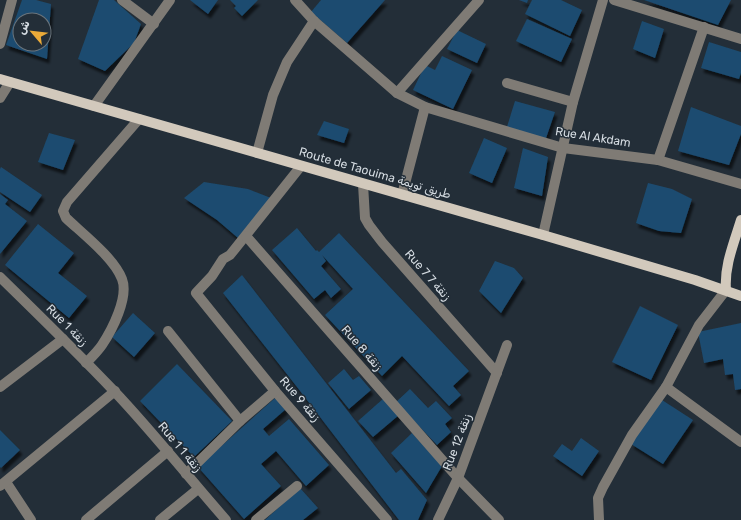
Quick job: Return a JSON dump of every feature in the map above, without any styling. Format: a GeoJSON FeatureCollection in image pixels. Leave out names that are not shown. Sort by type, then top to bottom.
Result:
{"type":"FeatureCollection","features":[{"type":"Feature","properties":{"kind":"main road","name":"Route de Taouima طريق تويمة"},"geometry":{"type":"LineString","coordinates":[[0,79],[543,235],[726,290],[741,296]]}},
{"type":"Feature","properties":{"kind":"main road"},"geometry":{"type":"LineString","coordinates":[[726,290],[725,278],[727,265],[741,220]]}},
{"type":"Feature","properties":{"kind":"street"},"geometry":{"type":"LineString","coordinates":[[0,44],[12,0]]}},
{"type":"Feature","properties":{"kind":"street"},"geometry":{"type":"LineString","coordinates":[[122,0],[154,24]]}},
{"type":"Feature","properties":{"kind":"street"},"geometry":{"type":"LineString","coordinates":[[94,106],[170,0]]}},
{"type":"Feature","properties":{"kind":"street"},"geometry":{"type":"LineString","coordinates":[[397,93],[479,0]]}},
{"type":"Feature","properties":{"kind":"street"},"geometry":{"type":"LineString","coordinates":[[543,235],[573,102],[604,0]]}},
{"type":"Feature","properties":{"kind":"street"},"geometry":{"type":"LineString","coordinates":[[614,0],[741,39]]}},
{"type":"Feature","properties":{"kind":"street","name":"Rue Al Akdam"},"geometry":{"type":"LineString","coordinates":[[302,2],[314,21],[397,93],[425,107],[563,148],[658,160],[741,184]]}},
{"type":"Feature","properties":{"kind":"street"},"geometry":{"type":"LineString","coordinates":[[256,153],[274,95],[287,62],[314,21]]}},
{"type":"Feature","properties":{"kind":"street"},"geometry":{"type":"LineString","coordinates":[[658,160],[704,27]]}},
{"type":"Feature","properties":{"kind":"street"},"geometry":{"type":"LineString","coordinates":[[0,98],[10,82]]}},
{"type":"Feature","properties":{"kind":"street"},"geometry":{"type":"LineString","coordinates":[[507,84],[573,102]]}},
{"type":"Feature","properties":{"kind":"street"},"geometry":{"type":"LineString","coordinates":[[402,195],[425,107]]}},
{"type":"Feature","properties":{"kind":"street"},"geometry":{"type":"LineString","coordinates":[[86,363],[102,346],[110,332],[122,302],[124,288],[122,279],[111,261],[66,218],[63,211],[67,202],[139,119]]}},
{"type":"Feature","properties":{"kind":"street"},"geometry":{"type":"LineString","coordinates":[[246,236],[302,166]]}},
{"type":"Feature","properties":{"kind":"street","name":"Rue 7 زنقة 7"},"geometry":{"type":"LineString","coordinates":[[364,184],[365,218],[369,225],[382,242],[497,373]]}},
{"type":"Feature","properties":{"kind":"street","name":"Rue 9 زنقة"},"geometry":{"type":"LineString","coordinates":[[246,236],[230,255],[223,259],[212,276],[196,293],[275,391],[381,518]]}},
{"type":"Feature","properties":{"kind":"street","name":"Rue 8 زنقة"},"geometry":{"type":"LineString","coordinates":[[246,236],[458,478],[499,520]]}},
{"type":"Feature","properties":{"kind":"street","name":"Rue 1 زنقة"},"geometry":{"type":"LineString","coordinates":[[0,277],[115,391]]}},
{"type":"Feature","properties":{"kind":"street"},"geometry":{"type":"LineString","coordinates":[[599,520],[598,498],[603,487],[632,435],[666,387],[699,325],[726,290]]}},
{"type":"Feature","properties":{"kind":"street"},"geometry":{"type":"LineString","coordinates":[[168,331],[240,420]]}},
{"type":"Feature","properties":{"kind":"street"},"geometry":{"type":"LineString","coordinates":[[0,387],[63,339]]}},
{"type":"Feature","properties":{"kind":"street","name":"Rue 12 زنقة"},"geometry":{"type":"LineString","coordinates":[[438,520],[458,478],[507,345]]}},
{"type":"Feature","properties":{"kind":"street"},"geometry":{"type":"LineString","coordinates":[[666,387],[741,442]]}},
{"type":"Feature","properties":{"kind":"street"},"geometry":{"type":"LineString","coordinates":[[31,520],[3,484],[115,391]]}},
{"type":"Feature","properties":{"kind":"street","name":"Rue 1 زنقة 1"},"geometry":{"type":"LineString","coordinates":[[115,391],[226,520]]}},
{"type":"Feature","properties":{"kind":"street"},"geometry":{"type":"LineString","coordinates":[[186,474],[240,420],[275,391]]}},
{"type":"Feature","properties":{"kind":"street"},"geometry":{"type":"LineString","coordinates":[[88,519],[168,451]]}},
{"type":"Feature","properties":{"kind":"street"},"geometry":{"type":"LineString","coordinates":[[256,520],[297,486]]}},
{"type":"Feature","properties":{"kind":"street"},"geometry":{"type":"LineString","coordinates":[[160,520],[198,489]]}},
{"type":"Feature","properties":{"kind":"building"},"geometry":{"type":"Polygon","coordinates":[[[22,0],[36,0],[51,4],[50,12],[18,12],[22,0]]]}},
{"type":"Feature","properties":{"kind":"building"},"geometry":{"type":"Polygon","coordinates":[[[99,0],[114,0],[141,24],[134,43],[105,71],[78,59],[99,0]]]}},
{"type":"Feature","properties":{"kind":"building"},"geometry":{"type":"Polygon","coordinates":[[[190,0],[218,0],[208,14],[190,0]]]}},
{"type":"Feature","properties":{"kind":"building"},"geometry":{"type":"Polygon","coordinates":[[[230,0],[258,0],[242,16],[234,8],[236,6],[230,0]]]}},
{"type":"Feature","properties":{"kind":"building"},"geometry":{"type":"Polygon","coordinates":[[[321,0],[385,0],[347,43],[311,12],[321,0]]]}},
{"type":"Feature","properties":{"kind":"building"},"geometry":{"type":"Polygon","coordinates":[[[519,0],[528,0],[527,3],[519,0]]]}},
{"type":"Feature","properties":{"kind":"building"},"geometry":{"type":"Polygon","coordinates":[[[532,0],[561,0],[582,10],[570,36],[525,14],[532,0]]]}},
{"type":"Feature","properties":{"kind":"building"},"geometry":{"type":"Polygon","coordinates":[[[644,0],[731,0],[718,25],[644,0]]]}},
{"type":"Feature","properties":{"kind":"building"},"geometry":{"type":"Polygon","coordinates":[[[527,19],[572,39],[561,62],[516,41],[527,19]]]}},
{"type":"Feature","properties":{"kind":"building"},"geometry":{"type":"Polygon","coordinates":[[[642,21],[664,29],[655,58],[633,49],[642,21]]]}},
{"type":"Feature","properties":{"kind":"building"},"geometry":{"type":"Polygon","coordinates":[[[12,28],[12,47],[6,45],[12,28]]]}},
{"type":"Feature","properties":{"kind":"building"},"geometry":{"type":"Polygon","coordinates":[[[457,30],[486,44],[477,63],[447,49],[457,30]]]}},
{"type":"Feature","properties":{"kind":"building"},"geometry":{"type":"Polygon","coordinates":[[[709,42],[741,52],[741,73],[739,79],[701,68],[709,42]]]}},
{"type":"Feature","properties":{"kind":"building"},"geometry":{"type":"Polygon","coordinates":[[[26,52],[48,52],[47,59],[26,52]]]}},
{"type":"Feature","properties":{"kind":"building"},"geometry":{"type":"Polygon","coordinates":[[[442,56],[472,70],[453,109],[413,90],[425,65],[435,70],[442,56]]]}},
{"type":"Feature","properties":{"kind":"building"},"geometry":{"type":"Polygon","coordinates":[[[515,101],[555,112],[545,141],[506,130],[515,101]]]}},
{"type":"Feature","properties":{"kind":"building"},"geometry":{"type":"Polygon","coordinates":[[[691,107],[741,126],[741,134],[729,165],[678,151],[691,107]]]}},
{"type":"Feature","properties":{"kind":"building"},"geometry":{"type":"Polygon","coordinates":[[[324,121],[349,129],[344,143],[317,135],[324,121]]]}},
{"type":"Feature","properties":{"kind":"building"},"geometry":{"type":"Polygon","coordinates":[[[49,133],[75,140],[63,170],[38,162],[49,133]]]}},
{"type":"Feature","properties":{"kind":"building"},"geometry":{"type":"Polygon","coordinates":[[[484,138],[507,148],[492,183],[469,173],[484,138]]]}},
{"type":"Feature","properties":{"kind":"building"},"geometry":{"type":"Polygon","coordinates":[[[523,148],[548,157],[542,196],[514,188],[523,148]]]}},
{"type":"Feature","properties":{"kind":"building"},"geometry":{"type":"Polygon","coordinates":[[[1,167],[42,195],[30,212],[0,192],[1,167]]]}},
{"type":"Feature","properties":{"kind":"building"},"geometry":{"type":"Polygon","coordinates":[[[204,182],[248,189],[271,198],[238,238],[217,220],[184,198],[204,182]]]}},
{"type":"Feature","properties":{"kind":"building"},"geometry":{"type":"Polygon","coordinates":[[[648,183],[672,189],[692,199],[681,233],[659,231],[636,223],[648,183]]]}},
{"type":"Feature","properties":{"kind":"building"},"geometry":{"type":"Polygon","coordinates":[[[0,194],[8,200],[5,204],[27,221],[0,254],[0,194]]]}},
{"type":"Feature","properties":{"kind":"building"},"geometry":{"type":"Polygon","coordinates":[[[38,224],[74,253],[58,273],[87,296],[69,318],[5,265],[38,224]]]}},
{"type":"Feature","properties":{"kind":"building"},"geometry":{"type":"Polygon","coordinates":[[[297,228],[316,251],[317,250],[319,252],[339,233],[469,371],[453,386],[461,395],[449,406],[402,356],[382,376],[325,315],[353,289],[322,255],[326,261],[321,266],[341,289],[331,298],[325,290],[314,299],[272,250],[297,228]]]}},
{"type":"Feature","properties":{"kind":"building"},"geometry":{"type":"Polygon","coordinates":[[[495,261],[514,268],[523,278],[501,313],[479,291],[495,261]]]}},
{"type":"Feature","properties":{"kind":"building"},"geometry":{"type":"Polygon","coordinates":[[[242,275],[396,473],[401,469],[427,500],[418,520],[399,520],[223,293],[242,275]]]}},
{"type":"Feature","properties":{"kind":"building"},"geometry":{"type":"Polygon","coordinates":[[[640,306],[678,325],[651,380],[612,362],[640,306]]]}},
{"type":"Feature","properties":{"kind":"building"},"geometry":{"type":"Polygon","coordinates":[[[133,313],[155,333],[134,357],[112,337],[133,313]]]}},
{"type":"Feature","properties":{"kind":"building"},"geometry":{"type":"Polygon","coordinates":[[[741,323],[741,389],[735,390],[733,374],[725,375],[723,359],[704,363],[698,332],[741,323]]]}},
{"type":"Feature","properties":{"kind":"building"},"geometry":{"type":"Polygon","coordinates":[[[177,364],[232,421],[194,457],[140,401],[177,364]]]}},
{"type":"Feature","properties":{"kind":"building"},"geometry":{"type":"Polygon","coordinates":[[[344,369],[353,380],[359,376],[371,390],[349,409],[328,383],[344,369]]]}},
{"type":"Feature","properties":{"kind":"building"},"geometry":{"type":"Polygon","coordinates":[[[410,389],[428,408],[436,401],[452,418],[445,424],[451,432],[437,445],[396,402],[410,389]]]}},
{"type":"Feature","properties":{"kind":"building"},"geometry":{"type":"Polygon","coordinates":[[[275,398],[286,409],[263,429],[269,436],[289,419],[329,465],[306,486],[276,451],[261,464],[281,486],[244,519],[198,467],[275,398]]]}},
{"type":"Feature","properties":{"kind":"building"},"geometry":{"type":"Polygon","coordinates":[[[384,398],[399,415],[373,437],[358,421],[384,398]]]}},
{"type":"Feature","properties":{"kind":"building"},"geometry":{"type":"Polygon","coordinates":[[[662,400],[693,420],[663,464],[631,444],[662,400]]]}},
{"type":"Feature","properties":{"kind":"building"},"geometry":{"type":"Polygon","coordinates":[[[0,430],[20,450],[1,468],[0,467],[0,430]]]}},
{"type":"Feature","properties":{"kind":"building"},"geometry":{"type":"Polygon","coordinates":[[[412,433],[442,466],[426,493],[391,453],[412,433]]]}},
{"type":"Feature","properties":{"kind":"building"},"geometry":{"type":"Polygon","coordinates":[[[581,438],[599,451],[582,476],[553,456],[562,444],[572,451],[581,438]]]}},
{"type":"Feature","properties":{"kind":"building"},"geometry":{"type":"Polygon","coordinates":[[[300,488],[318,508],[303,520],[265,520],[300,488]]]}}]}
